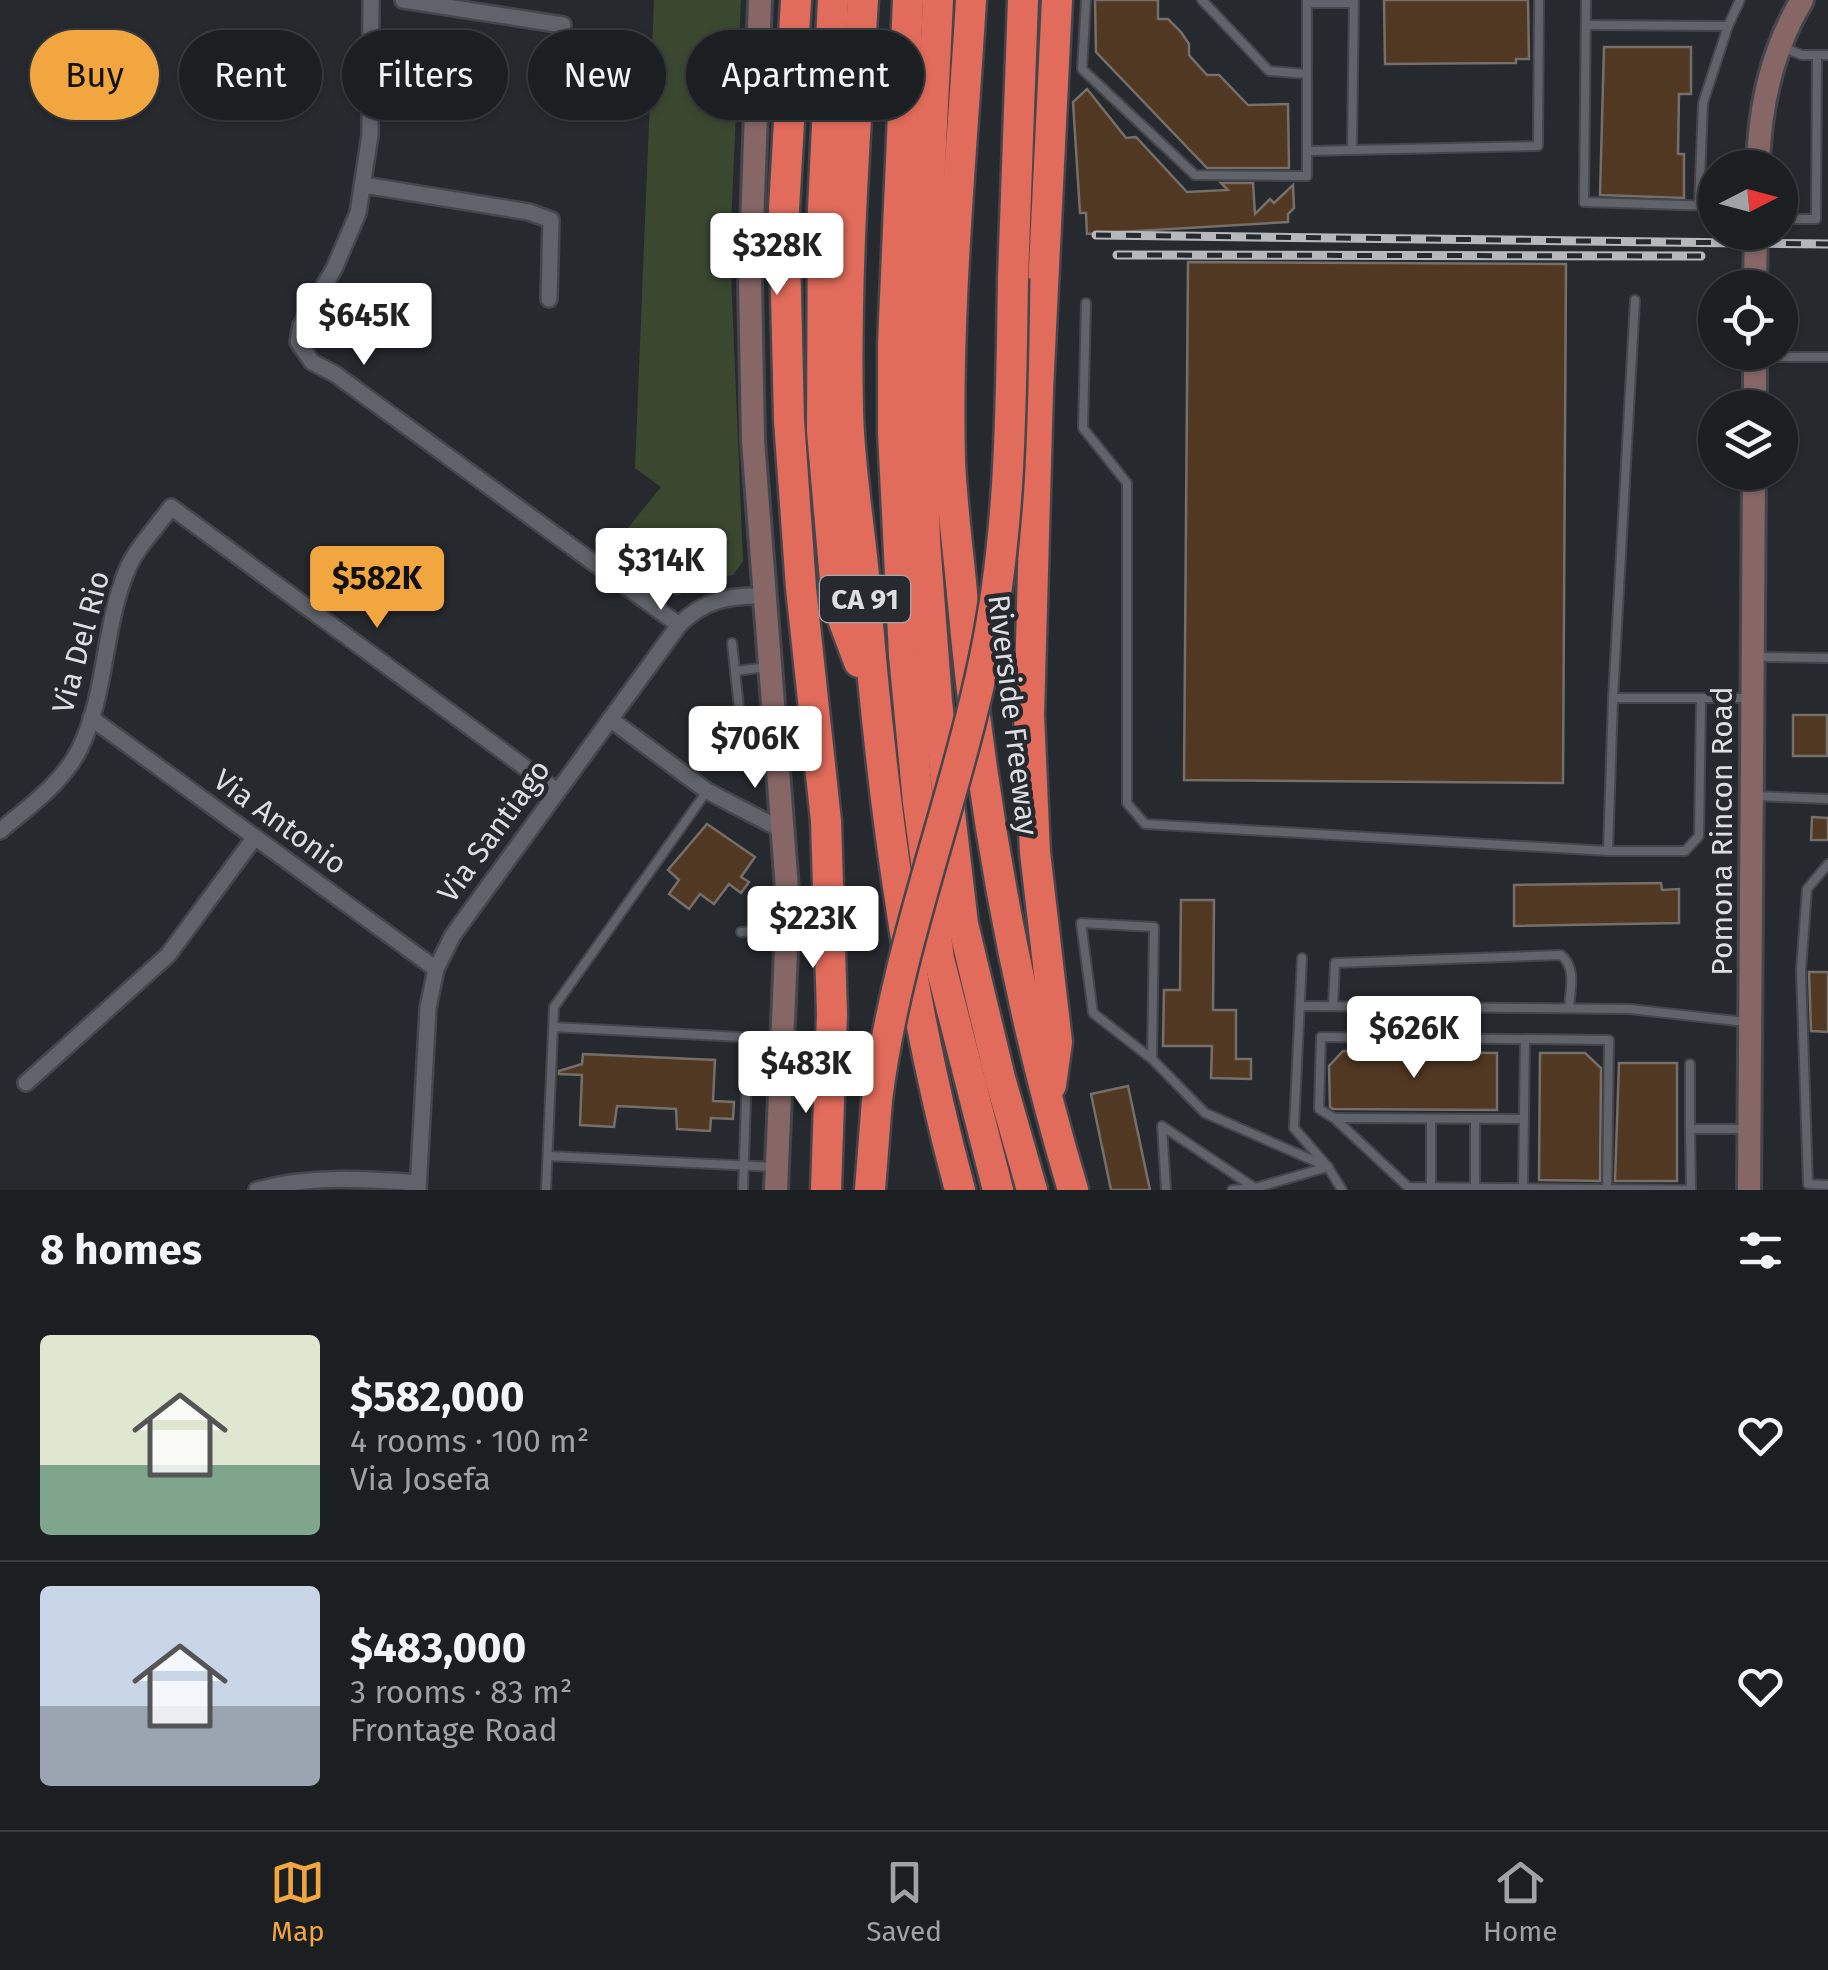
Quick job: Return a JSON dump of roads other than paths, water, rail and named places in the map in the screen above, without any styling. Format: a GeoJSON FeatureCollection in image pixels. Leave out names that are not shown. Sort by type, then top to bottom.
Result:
{"type":"FeatureCollection","features":[{"type":"Feature","properties":{"kind":"highway"},"geometry":{"type":"LineString","coordinates":[[796,0],[784,209],[787,343],[801,588],[826,822],[832,1014],[826,1190]]}},
{"type":"Feature","properties":{"kind":"highway"},"geometry":{"type":"LineString","coordinates":[[833,0],[822,228],[822,431],[837,602],[872,696]]}},
{"type":"Feature","properties":{"kind":"highway","name":"CA 91"},"geometry":{"type":"LineString","coordinates":[[863,0],[848,260],[848,414],[872,696],[933,1092],[960,1190]]}},
{"type":"Feature","properties":{"kind":"highway"},"geometry":{"type":"LineString","coordinates":[[908,0],[893,344],[894,468],[904,655],[939,959],[998,1190]]}},
{"type":"Feature","properties":{"kind":"highway"},"geometry":{"type":"LineString","coordinates":[[938,0],[920,375],[937,702],[963,924],[1032,1190]]}},
{"type":"Feature","properties":{"kind":"highway","name":"Riverside Freeway"},"geometry":{"type":"LineString","coordinates":[[971,0],[952,319],[950,463],[972,704],[1001,892],[1048,1106],[1073,1190]]}},
{"type":"Feature","properties":{"kind":"highway"},"geometry":{"type":"LineString","coordinates":[[870,1190],[877,1100],[896,989],[969,728],[991,623],[1007,494],[1023,0]]}},
{"type":"Feature","properties":{"kind":"highway"},"geometry":{"type":"LineString","coordinates":[[1048,1106],[1057,1042],[1035,852],[1030,715],[1038,390],[1057,0]]}},
{"type":"Feature","properties":{"kind":"main road"},"geometry":{"type":"LineString","coordinates":[[760,0],[750,281],[753,440],[788,929],[777,1179]]}},
{"type":"Feature","properties":{"kind":"main road"},"geometry":{"type":"LineString","coordinates":[[1758,150],[1768,83],[1802,0]]}},
{"type":"Feature","properties":{"kind":"main road","name":"Pomona Rincon Road"},"geometry":{"type":"LineString","coordinates":[[1749,1190],[1754,490]]}},
{"type":"Feature","properties":{"kind":"street"},"geometry":{"type":"LineString","coordinates":[[371,0],[370,134],[358,214],[334,269],[301,325],[298,342],[312,362],[335,374],[680,625]]}},
{"type":"Feature","properties":{"kind":"street"},"geometry":{"type":"LineString","coordinates":[[403,0],[563,25]]}},
{"type":"Feature","properties":{"kind":"street"},"geometry":{"type":"LineString","coordinates":[[364,185],[529,212],[551,220],[549,299]]}},
{"type":"Feature","properties":{"kind":"street","name":"Via Del Rio"},"geometry":{"type":"LineString","coordinates":[[0,831],[63,773],[78,751],[92,718],[116,602],[128,566],[171,507],[557,790]]}},
{"type":"Feature","properties":{"kind":"street","name":"Via Santiago"},"geometry":{"type":"LineString","coordinates":[[418,1186],[428,1008],[436,969],[453,935],[680,625],[692,612],[719,599],[763,596]]}},
{"type":"Feature","properties":{"kind":"street","name":"Via Antonio"},"geometry":{"type":"LineString","coordinates":[[92,718],[436,969]]}},
{"type":"Feature","properties":{"kind":"street"},"geometry":{"type":"LineString","coordinates":[[610,719],[707,791],[782,830]]}},
{"type":"Feature","properties":{"kind":"street"},"geometry":{"type":"LineString","coordinates":[[26,1083],[168,955],[255,838]]}},
{"type":"Feature","properties":{"kind":"street"},"geometry":{"type":"LineString","coordinates":[[257,1190],[301,1180],[342,1178],[418,1186]]}},
{"type":"Feature","properties":{"kind":"lane"},"geometry":{"type":"LineString","coordinates":[[1086,0],[1082,69],[1195,175],[1308,176],[1307,2],[1354,2],[1352,150]]}},
{"type":"Feature","properties":{"kind":"lane"},"geometry":{"type":"LineString","coordinates":[[1202,0],[1269,71],[1307,74]]}},
{"type":"Feature","properties":{"kind":"lane"},"geometry":{"type":"LineString","coordinates":[[1308,151],[1538,146],[1539,0]]}},
{"type":"Feature","properties":{"kind":"lane"},"geometry":{"type":"LineString","coordinates":[[1586,0],[1584,202],[1698,205]]}},
{"type":"Feature","properties":{"kind":"lane"},"geometry":{"type":"LineString","coordinates":[[1701,150],[1703,104],[1740,0]]}},
{"type":"Feature","properties":{"kind":"lane"},"geometry":{"type":"LineString","coordinates":[[1586,26],[1728,26]]}},
{"type":"Feature","properties":{"kind":"lane"},"geometry":{"type":"LineString","coordinates":[[1781,46],[1802,55],[1828,55]]}},
{"type":"Feature","properties":{"kind":"lane"},"geometry":{"type":"LineString","coordinates":[[1816,219],[1817,55]]}},
{"type":"Feature","properties":{"kind":"lane"},"geometry":{"type":"LineString","coordinates":[[1798,219],[1828,219]]}},
{"type":"Feature","properties":{"kind":"lane"},"geometry":{"type":"LineString","coordinates":[[1608,851],[1612,698],[1635,300]]}},
{"type":"Feature","properties":{"kind":"lane"},"geometry":{"type":"LineString","coordinates":[[1086,303],[1083,428],[1126,483],[1128,803],[1145,824],[1685,852],[1698,836],[1701,699]]}},
{"type":"Feature","properties":{"kind":"lane"},"geometry":{"type":"LineString","coordinates":[[1798,356],[1828,357]]}},
{"type":"Feature","properties":{"kind":"lane"},"geometry":{"type":"LineString","coordinates":[[732,642],[742,744]]}},
{"type":"Feature","properties":{"kind":"lane"},"geometry":{"type":"LineString","coordinates":[[1753,657],[1828,658]]}},
{"type":"Feature","properties":{"kind":"lane"},"geometry":{"type":"LineString","coordinates":[[735,671],[768,668]]}},
{"type":"Feature","properties":{"kind":"lane"},"geometry":{"type":"LineString","coordinates":[[1612,698],[1752,698]]}},
{"type":"Feature","properties":{"kind":"lane"},"geometry":{"type":"LineString","coordinates":[[546,1190],[554,1008],[707,791]]}},
{"type":"Feature","properties":{"kind":"lane"},"geometry":{"type":"LineString","coordinates":[[1752,796],[1828,798]]}},
{"type":"Feature","properties":{"kind":"lane"},"geometry":{"type":"LineString","coordinates":[[1828,864],[1807,889],[1801,970],[1808,1184],[1828,1184]]}},
{"type":"Feature","properties":{"kind":"lane"},"geometry":{"type":"LineString","coordinates":[[1152,1059],[1154,927],[1081,923],[1094,1013],[1152,1059],[1205,1113],[1328,1167]]}},
{"type":"Feature","properties":{"kind":"lane"},"geometry":{"type":"LineString","coordinates":[[741,932],[788,929]]}},
{"type":"Feature","properties":{"kind":"lane"},"geometry":{"type":"LineString","coordinates":[[1333,1006],[1335,963],[1562,954],[1572,971],[1569,1008]]}},
{"type":"Feature","properties":{"kind":"lane"},"geometry":{"type":"LineString","coordinates":[[1302,958],[1294,1128],[1328,1167],[1342,1190]]}},
{"type":"Feature","properties":{"kind":"lane"},"geometry":{"type":"LineString","coordinates":[[1300,1006],[1630,1008],[1750,1022]]}},
{"type":"Feature","properties":{"kind":"lane"},"geometry":{"type":"LineString","coordinates":[[553,1027],[783,1040]]}},
{"type":"Feature","properties":{"kind":"lane"},"geometry":{"type":"LineString","coordinates":[[1607,1189],[1609,1040],[1321,1036],[1319,1108],[1408,1187],[1691,1190],[1690,1064]]}},
{"type":"Feature","properties":{"kind":"lane"},"geometry":{"type":"LineString","coordinates":[[743,1190],[748,1038]]}},
{"type":"Feature","properties":{"kind":"lane"},"geometry":{"type":"LineString","coordinates":[[1523,1188],[1525,1039]]}},
{"type":"Feature","properties":{"kind":"lane"},"geometry":{"type":"LineString","coordinates":[[1334,1118],[1524,1119]]}},
{"type":"Feature","properties":{"kind":"lane"},"geometry":{"type":"LineString","coordinates":[[1431,1118],[1431,1187]]}},
{"type":"Feature","properties":{"kind":"lane"},"geometry":{"type":"LineString","coordinates":[[1475,1118],[1475,1188]]}},
{"type":"Feature","properties":{"kind":"lane"},"geometry":{"type":"LineString","coordinates":[[1166,1190],[1162,1126],[1255,1188]]}},
{"type":"Feature","properties":{"kind":"lane"},"geometry":{"type":"LineString","coordinates":[[1690,1129],[1750,1129]]}},
{"type":"Feature","properties":{"kind":"lane"},"geometry":{"type":"LineString","coordinates":[[548,1156],[744,1166],[777,1179]]}},
{"type":"Feature","properties":{"kind":"lane"},"geometry":{"type":"LineString","coordinates":[[1232,1190],[1255,1188],[1328,1167]]}},
{"type":"Feature","properties":{"kind":"railway"},"geometry":{"type":"LineString","coordinates":[[1096,235],[1828,244]]}},
{"type":"Feature","properties":{"kind":"railway"},"geometry":{"type":"LineString","coordinates":[[1117,255],[1701,256]]}}]}
